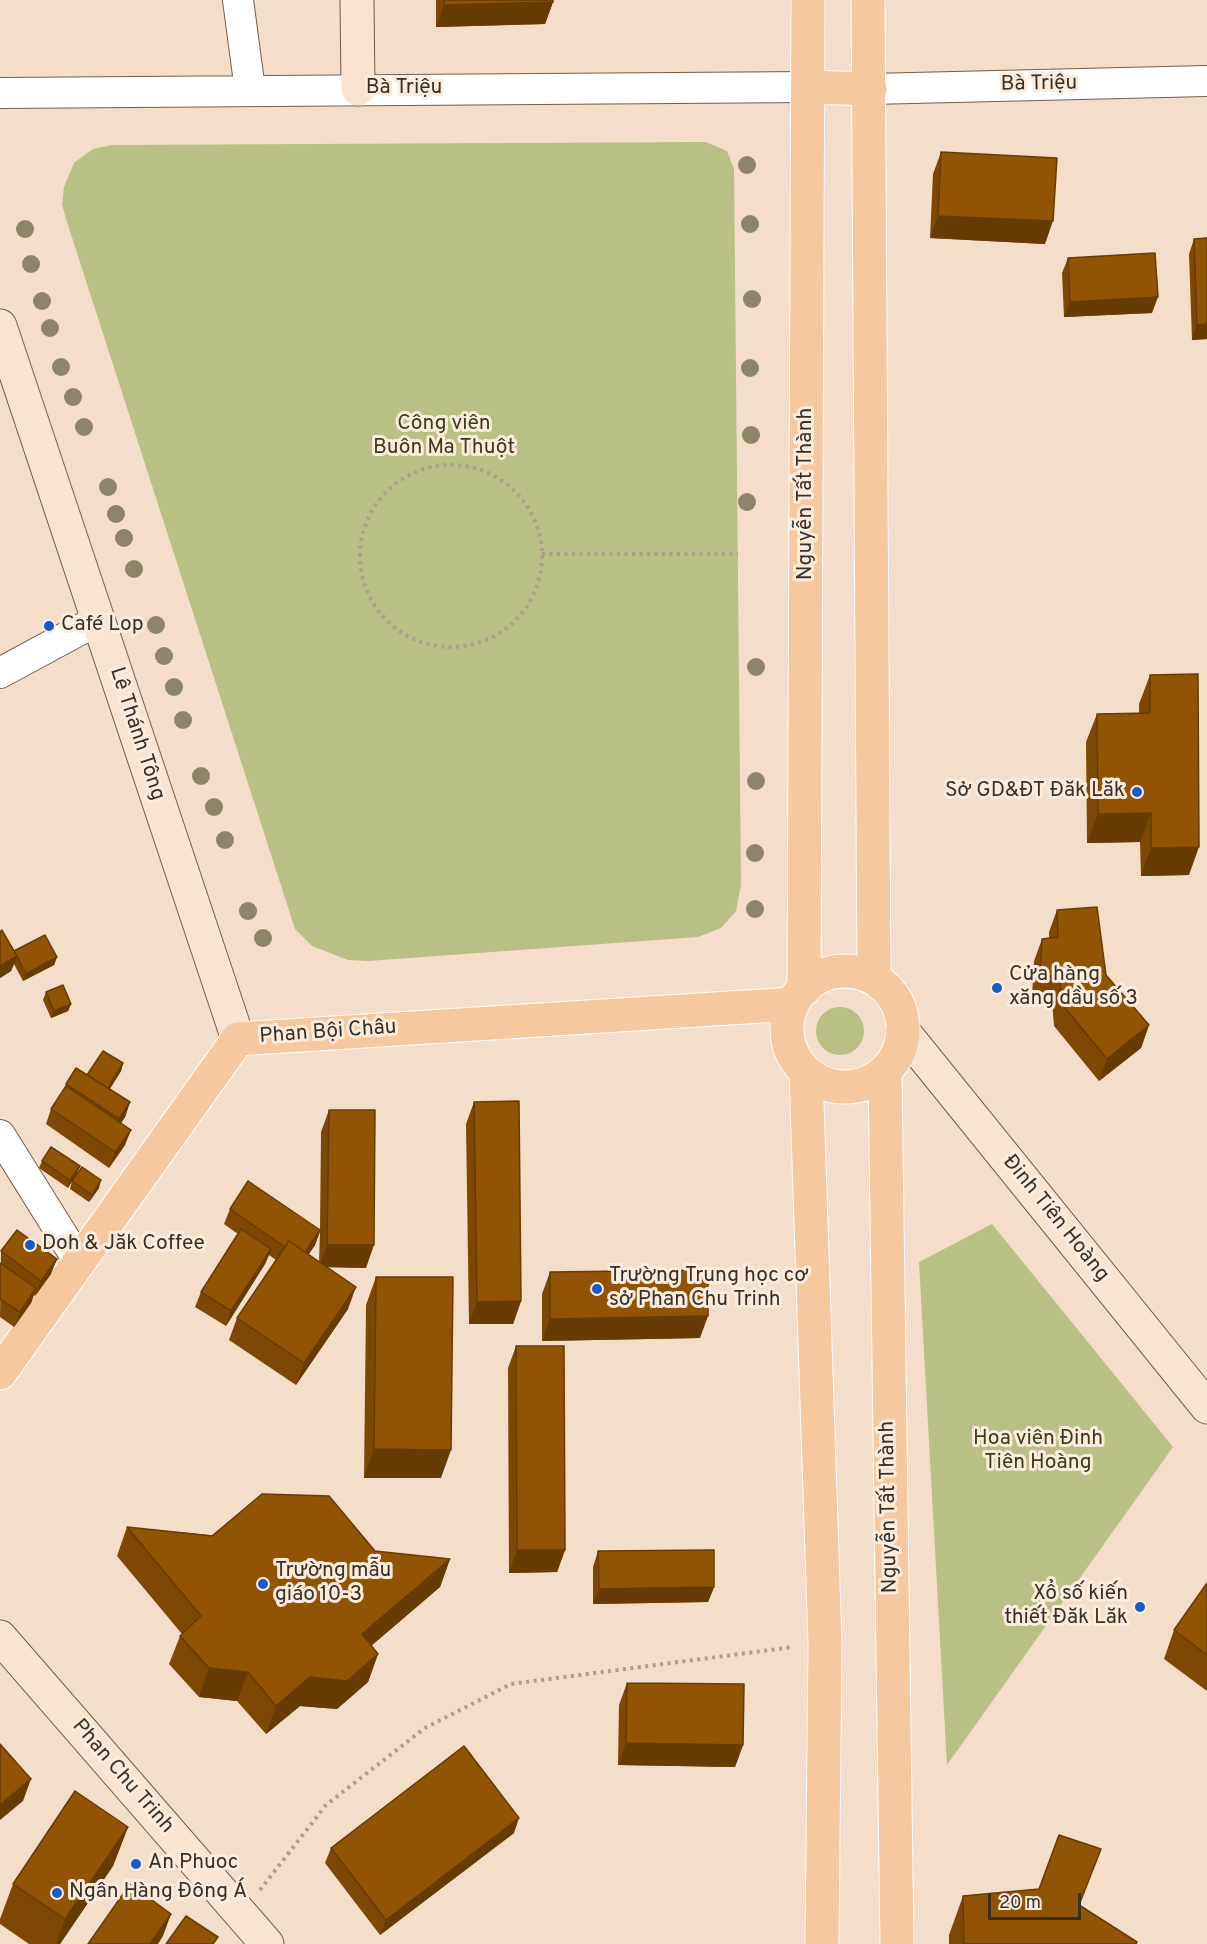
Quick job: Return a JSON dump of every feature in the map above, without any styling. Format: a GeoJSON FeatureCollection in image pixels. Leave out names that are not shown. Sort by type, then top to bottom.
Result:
{"type":"FeatureCollection","features":[{"type":"Feature","properties":{"kind":"main road"},"geometry":{"type":"LineString","coordinates":[[357,0],[358,89]]}},
{"type":"Feature","properties":{"kind":"main road","name":"Nguyễn Tất Thành"},"geometry":{"type":"LineString","coordinates":[[799,996],[808,0]]}},
{"type":"Feature","properties":{"kind":"main road"},"geometry":{"type":"LineString","coordinates":[[868,0],[873,978]]}},
{"type":"Feature","properties":{"kind":"main road"},"geometry":{"type":"LineString","coordinates":[[809,87],[870,89]]}},
{"type":"Feature","properties":{"kind":"main road","name":"Lê Thánh Tông"},"geometry":{"type":"LineString","coordinates":[[0,326],[238,1039]]}},
{"type":"Feature","properties":{"kind":"main road"},"geometry":{"type":"LineString","coordinates":[[855,971],[873,978],[896,1000],[903,1031],[894,1059],[885,1071],[858,1086],[842,1087],[816,1080],[795,1058],[789,1042],[788,1023],[799,996],[817,978],[835,972],[855,971]]}},
{"type":"Feature","properties":{"kind":"main road","name":"Phan Bội Châu"},"geometry":{"type":"LineString","coordinates":[[0,1373],[78,1260],[238,1039],[799,996]]}},
{"type":"Feature","properties":{"kind":"main road","name":"Đinh Tiên Hoàng"},"geometry":{"type":"LineString","coordinates":[[903,1031],[1207,1407]]}},
{"type":"Feature","properties":{"kind":"main road","name":"Nguyễn Tất Thành"},"geometry":{"type":"LineString","coordinates":[[885,1071],[897,1944]]}},
{"type":"Feature","properties":{"kind":"main road"},"geometry":{"type":"LineString","coordinates":[[806,1072],[825,1643],[822,1944]]}},
{"type":"Feature","properties":{"kind":"main road","name":"Phan Chu Trinh"},"geometry":{"type":"LineString","coordinates":[[0,1637],[267,1944]]}},
{"type":"Feature","properties":{"kind":"street"},"geometry":{"type":"LineString","coordinates":[[238,0],[250,90]]}},
{"type":"Feature","properties":{"kind":"street","name":"Bà Triệu"},"geometry":{"type":"LineString","coordinates":[[870,89],[1207,81]]}},
{"type":"Feature","properties":{"kind":"street","name":"Bà Triệu"},"geometry":{"type":"LineString","coordinates":[[0,93],[809,87]]}},
{"type":"Feature","properties":{"kind":"street"},"geometry":{"type":"LineString","coordinates":[[0,673],[98,620]]}},
{"type":"Feature","properties":{"kind":"street"},"geometry":{"type":"LineString","coordinates":[[0,1135],[78,1260]]}},
{"type":"Feature","properties":{"kind":"path"},"geometry":{"type":"LineString","coordinates":[[462,462],[518,489],[541,527],[542,554],[543,575],[514,626],[467,648],[408,639],[374,609],[358,562],[368,514],[406,474],[462,462]]}},
{"type":"Feature","properties":{"kind":"path"},"geometry":{"type":"LineString","coordinates":[[542,554],[738,554]]}},
{"type":"Feature","properties":{"kind":"path"},"geometry":{"type":"LineString","coordinates":[[241,1914],[326,1805],[425,1728],[511,1684],[825,1643]]}},
{"type":"Feature","properties":{"kind":"green space","name":"Công viên Buôn Ma Thuột"},"geometry":{"type":"Polygon","coordinates":[[[706,142],[727,151],[734,169],[741,885],[736,911],[721,928],[698,937],[368,961],[348,960],[312,946],[295,929],[68,225],[62,205],[64,187],[74,163],[93,149],[112,145],[706,142]]]}},
{"type":"Feature","properties":{"kind":"green space"},"geometry":{"type":"Polygon","coordinates":[[[840,1007],[857,1014],[864,1031],[857,1048],[840,1055],[823,1048],[816,1031],[823,1014],[840,1007]]]}},
{"type":"Feature","properties":{"kind":"green space","name":"Hoa viên Đinh Tiên Hoàng"},"geometry":{"type":"Polygon","coordinates":[[[992,1224],[1173,1447],[947,1765],[919,1262],[992,1224]]]}},
{"type":"Feature","properties":{"kind":"building"},"geometry":{"type":"Polygon","coordinates":[[[444,0],[553,0],[553,2],[444,5],[444,0]]]}},
{"type":"Feature","properties":{"kind":"building"},"geometry":{"type":"Polygon","coordinates":[[[941,152],[1057,158],[1053,221],[938,216],[941,152]]]}},
{"type":"Feature","properties":{"kind":"building"},"geometry":{"type":"Polygon","coordinates":[[[1207,238],[1207,324],[1197,325],[1194,239],[1207,238]]]}},
{"type":"Feature","properties":{"kind":"building"},"geometry":{"type":"Polygon","coordinates":[[[1155,253],[1158,297],[1070,302],[1068,258],[1155,253]]]}},
{"type":"Feature","properties":{"kind":"building","name":"Sở GD&ĐT Đăk Lăk"},"geometry":{"type":"Polygon","coordinates":[[[1198,674],[1199,847],[1151,848],[1151,813],[1098,814],[1097,714],[1150,713],[1150,675],[1198,674]]]}},
{"type":"Feature","properties":{"kind":"building"},"geometry":{"type":"Polygon","coordinates":[[[1097,907],[1106,975],[1149,1025],[1107,1059],[1062,1004],[1060,978],[1040,974],[1042,939],[1058,937],[1057,910],[1097,907]]]}},
{"type":"Feature","properties":{"kind":"building"},"geometry":{"type":"Polygon","coordinates":[[[2,930],[17,956],[0,966],[0,932],[2,930]]]}},
{"type":"Feature","properties":{"kind":"building"},"geometry":{"type":"Polygon","coordinates":[[[45,935],[57,957],[26,974],[14,951],[45,935]]]}},
{"type":"Feature","properties":{"kind":"building"},"geometry":{"type":"Polygon","coordinates":[[[63,985],[71,1004],[54,1011],[46,992],[63,985]]]}},
{"type":"Feature","properties":{"kind":"building"},"geometry":{"type":"Polygon","coordinates":[[[103,1051],[123,1063],[108,1088],[87,1075],[103,1051]]]}},
{"type":"Feature","properties":{"kind":"building"},"geometry":{"type":"Polygon","coordinates":[[[76,1068],[130,1102],[119,1119],[66,1084],[76,1068]]]}},
{"type":"Feature","properties":{"kind":"building"},"geometry":{"type":"Polygon","coordinates":[[[66,1086],[131,1130],[115,1152],[51,1109],[66,1086]]]}},
{"type":"Feature","properties":{"kind":"building"},"geometry":{"type":"Polygon","coordinates":[[[519,1101],[521,1301],[477,1302],[474,1102],[519,1101]]]}},
{"type":"Feature","properties":{"kind":"building"},"geometry":{"type":"Polygon","coordinates":[[[329,1110],[375,1110],[374,1245],[327,1245],[329,1110]]]}},
{"type":"Feature","properties":{"kind":"building"},"geometry":{"type":"Polygon","coordinates":[[[51,1147],[80,1166],[70,1180],[42,1161],[51,1147]]]}},
{"type":"Feature","properties":{"kind":"building"},"geometry":{"type":"Polygon","coordinates":[[[82,1167],[101,1180],[92,1195],[72,1181],[82,1167]]]}},
{"type":"Feature","properties":{"kind":"building"},"geometry":{"type":"Polygon","coordinates":[[[248,1181],[320,1230],[305,1252],[289,1241],[285,1247],[230,1209],[248,1181]]]}},
{"type":"Feature","properties":{"kind":"building"},"geometry":{"type":"Polygon","coordinates":[[[241,1229],[271,1249],[231,1311],[201,1292],[241,1229]]]}},
{"type":"Feature","properties":{"kind":"building"},"geometry":{"type":"Polygon","coordinates":[[[17,1230],[57,1259],[41,1281],[1,1251],[17,1230]]]}},
{"type":"Feature","properties":{"kind":"building"},"geometry":{"type":"Polygon","coordinates":[[[289,1241],[356,1287],[304,1363],[237,1318],[289,1241]]]}},
{"type":"Feature","properties":{"kind":"building"},"geometry":{"type":"Polygon","coordinates":[[[0,1263],[36,1288],[20,1312],[0,1299],[0,1263]]]}},
{"type":"Feature","properties":{"kind":"building"},"geometry":{"type":"Polygon","coordinates":[[[708,1270],[708,1316],[550,1319],[550,1272],[708,1270]]]}},
{"type":"Feature","properties":{"kind":"building"},"geometry":{"type":"Polygon","coordinates":[[[376,1277],[453,1277],[451,1450],[374,1449],[376,1277]]]}},
{"type":"Feature","properties":{"kind":"building"},"geometry":{"type":"Polygon","coordinates":[[[516,1346],[564,1346],[565,1550],[517,1550],[516,1346]]]}},
{"type":"Feature","properties":{"kind":"building"},"geometry":{"type":"Polygon","coordinates":[[[262,1494],[329,1496],[375,1551],[450,1559],[362,1634],[378,1654],[347,1681],[310,1677],[276,1706],[248,1672],[209,1668],[180,1636],[201,1616],[127,1527],[212,1536],[262,1494]]]}},
{"type":"Feature","properties":{"kind":"building"},"geometry":{"type":"Polygon","coordinates":[[[714,1550],[714,1587],[599,1589],[598,1551],[714,1550]]]}},
{"type":"Feature","properties":{"kind":"building"},"geometry":{"type":"Polygon","coordinates":[[[1207,1583],[1207,1655],[1174,1630],[1207,1583]]]}},
{"type":"Feature","properties":{"kind":"building"},"geometry":{"type":"Polygon","coordinates":[[[627,1683],[744,1684],[743,1745],[626,1743],[627,1683]]]}},
{"type":"Feature","properties":{"kind":"building"},"geometry":{"type":"Polygon","coordinates":[[[0,1744],[31,1779],[0,1805],[0,1744]]]}},
{"type":"Feature","properties":{"kind":"building"},"geometry":{"type":"Polygon","coordinates":[[[464,1746],[519,1818],[386,1920],[331,1848],[464,1746]]]}},
{"type":"Feature","properties":{"kind":"building"},"geometry":{"type":"Polygon","coordinates":[[[75,1791],[128,1827],[65,1919],[13,1884],[75,1791]]]}},
{"type":"Feature","properties":{"kind":"building"},"geometry":{"type":"Polygon","coordinates":[[[1059,1835],[1101,1849],[1079,1905],[1137,1942],[1136,1944],[964,1944],[963,1896],[1039,1889],[1059,1835]]]}},
{"type":"Feature","properties":{"kind":"building"},"geometry":{"type":"Polygon","coordinates":[[[130,1884],[171,1914],[150,1944],[88,1944],[130,1884]]]}},
{"type":"Feature","properties":{"kind":"building"},"geometry":{"type":"Polygon","coordinates":[[[186,1916],[218,1937],[213,1944],[166,1944],[186,1916]]]}},
{"type":"Feature","properties":{"kind":"place","name":"Café Lop"},"geometry":{"type":"Point","coordinates":[49,626]}},
{"type":"Feature","properties":{"kind":"place","name":"Sở GD&ĐT Đăk Lăk"},"geometry":{"type":"Point","coordinates":[1137,792]}},
{"type":"Feature","properties":{"kind":"place","name":"Cửa hàng xăng dầu số 3"},"geometry":{"type":"Point","coordinates":[997,988]}},
{"type":"Feature","properties":{"kind":"place","name":"Doh & Jăk Coffee"},"geometry":{"type":"Point","coordinates":[30,1245]}},
{"type":"Feature","properties":{"kind":"place","name":"Trường Trung học cơ sở Phan Chu Trinh"},"geometry":{"type":"Point","coordinates":[597,1289]}},
{"type":"Feature","properties":{"kind":"place","name":"Trường mẫu giáo 10-3"},"geometry":{"type":"Point","coordinates":[263,1584]}},
{"type":"Feature","properties":{"kind":"place","name":"Xổ số kiến thiết Đăk Lăk"},"geometry":{"type":"Point","coordinates":[1140,1607]}},
{"type":"Feature","properties":{"kind":"place","name":"An Phuoc"},"geometry":{"type":"Point","coordinates":[136,1864]}},
{"type":"Feature","properties":{"kind":"place","name":"Ngân Hàng Đông Á"},"geometry":{"type":"Point","coordinates":[57,1893]}}]}
